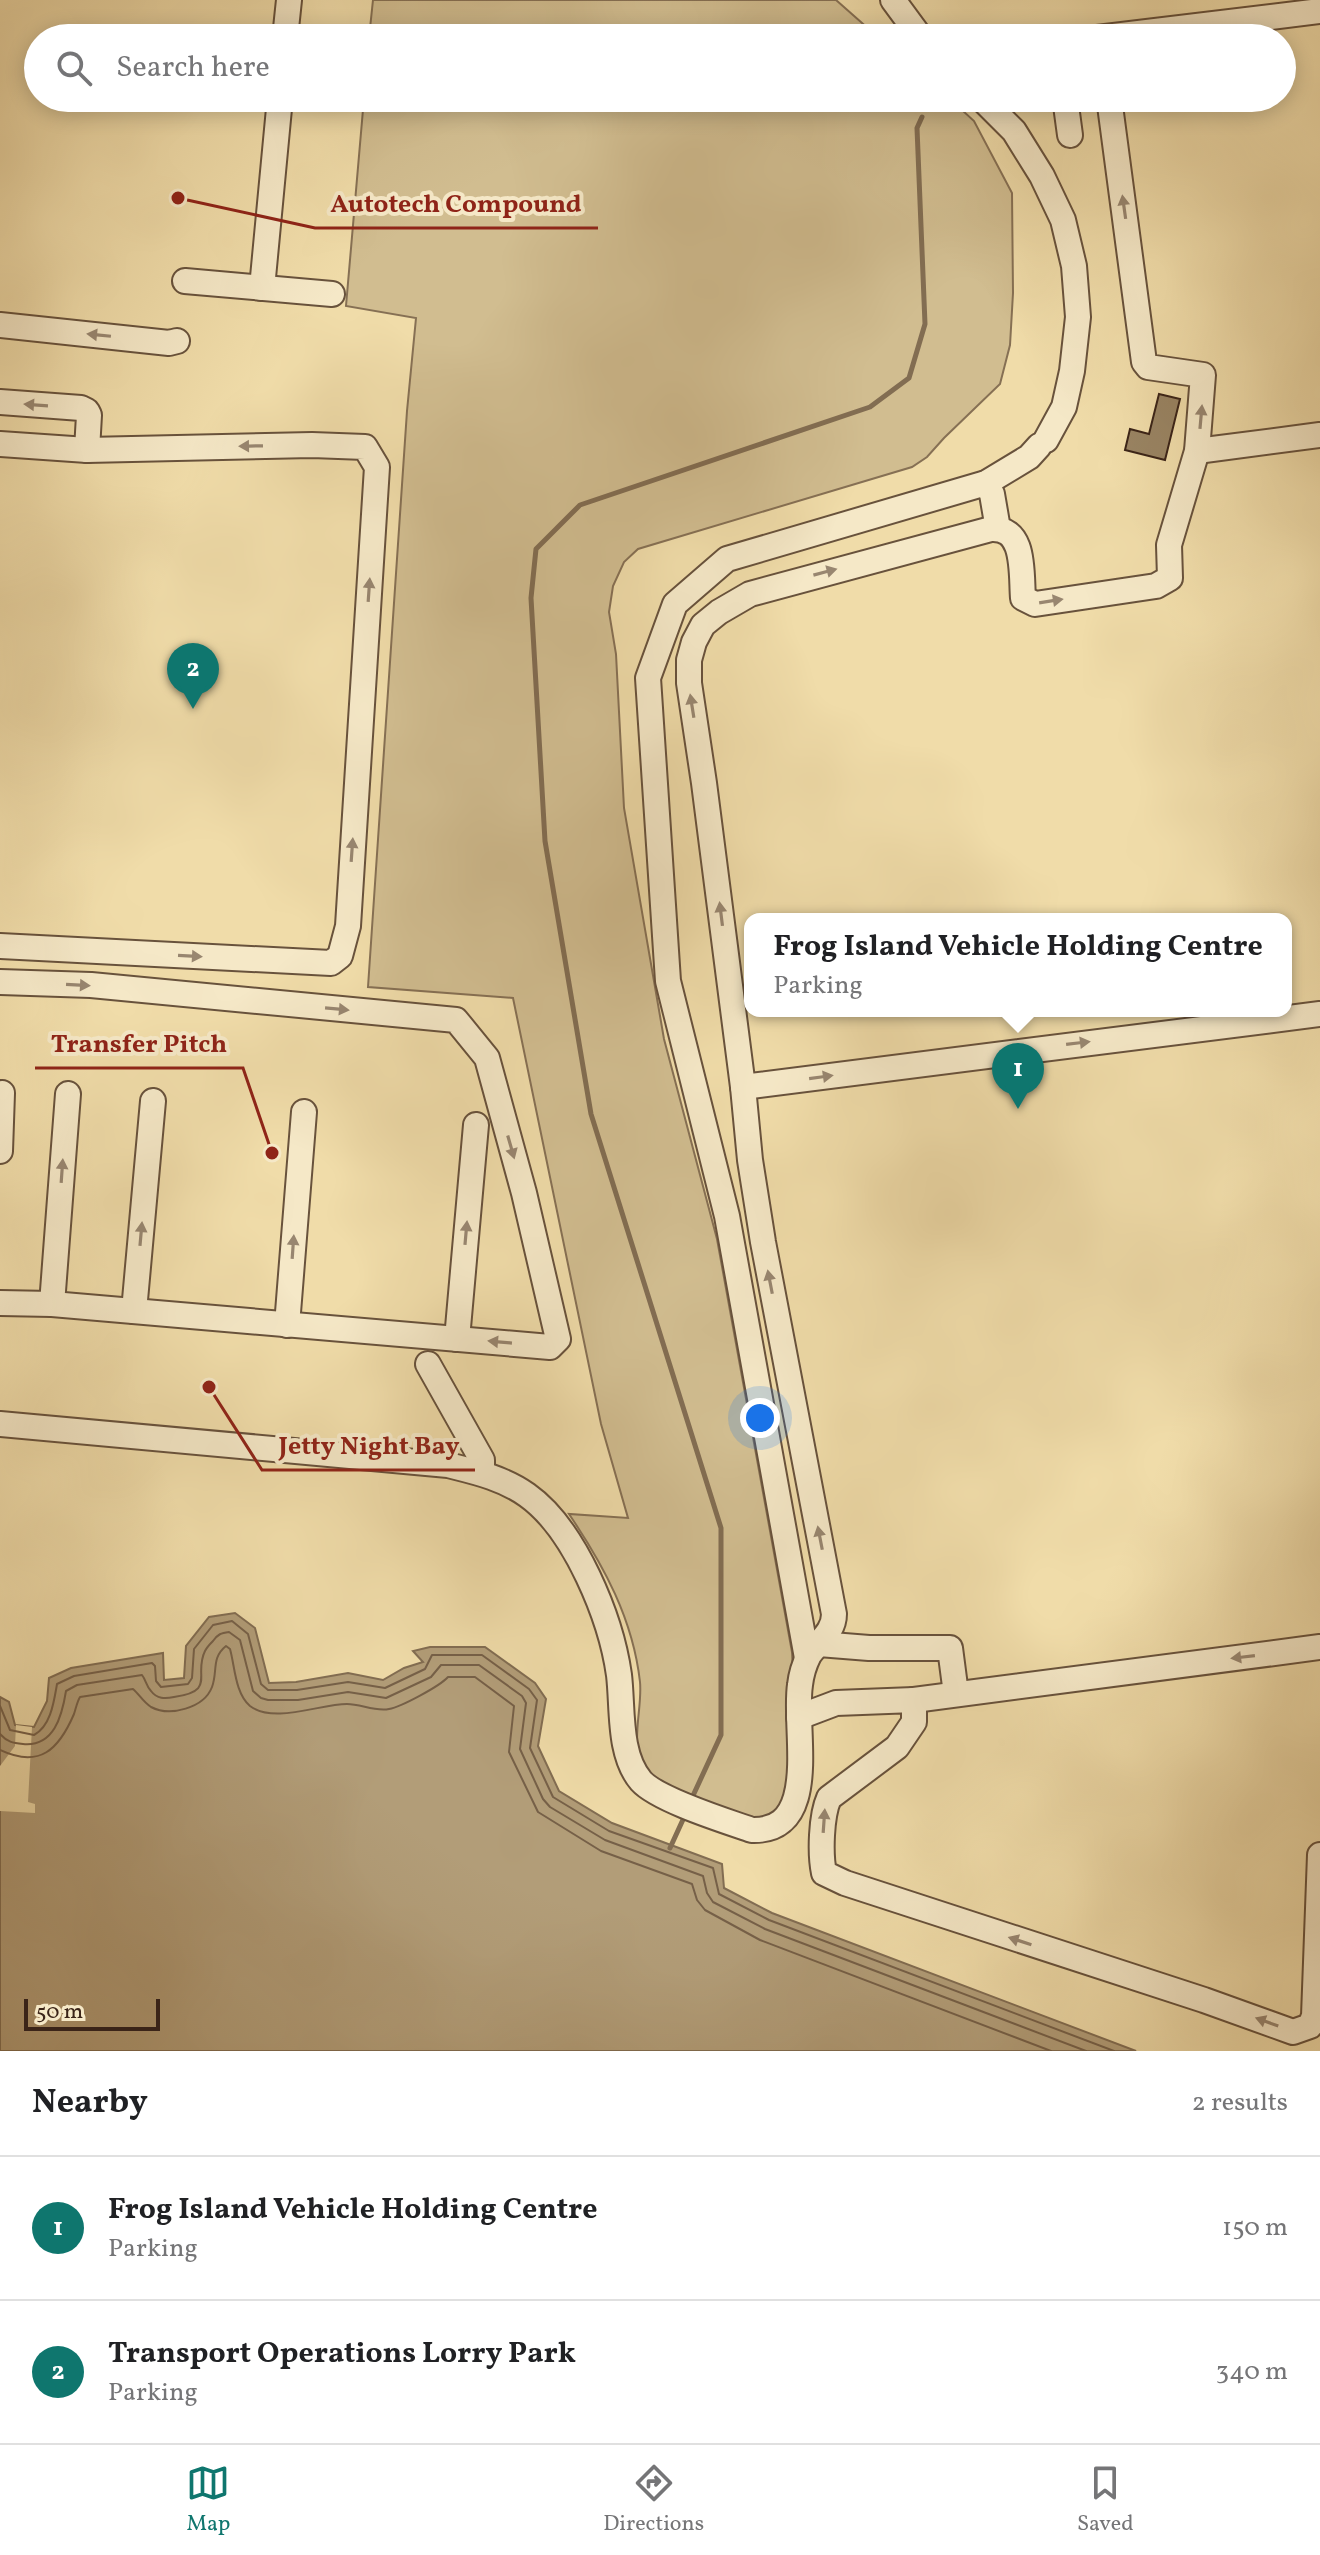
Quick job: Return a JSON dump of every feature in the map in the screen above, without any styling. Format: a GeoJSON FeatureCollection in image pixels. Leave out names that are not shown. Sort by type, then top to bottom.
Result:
{"type":"FeatureCollection","features":[{"type":"Feature","properties":{"kind":"street"},"geometry":{"type":"LineString","coordinates":[[286,24],[289,0]]}},
{"type":"Feature","properties":{"kind":"street"},"geometry":{"type":"LineString","coordinates":[[893,0],[911,24]]}},
{"type":"Feature","properties":{"kind":"street"},"geometry":{"type":"LineString","coordinates":[[1214,24],[1320,11]]}},
{"type":"Feature","properties":{"kind":"street"},"geometry":{"type":"LineString","coordinates":[[262,288],[279,112]]}},
{"type":"Feature","properties":{"kind":"street"},"geometry":{"type":"LineString","coordinates":[[813,1651],[727,1216],[668,981],[648,678],[675,604],[727,559],[986,483],[1029,457],[1042,443],[1064,407],[1072,371],[1078,317],[1074,266],[1063,220],[1042,176],[1014,131],[995,112]]}},
{"type":"Feature","properties":{"kind":"street"},"geometry":{"type":"LineString","coordinates":[[1067,112],[1070,135]]}},
{"type":"Feature","properties":{"kind":"street"},"geometry":{"type":"LineString","coordinates":[[0,1424],[448,1465],[482,1473],[508,1484],[529,1496],[549,1516],[592,1582],[611,1633],[627,1749],[643,1783],[663,1795],[752,1830],[765,1831],[780,1825],[790,1814],[799,1769],[799,1685],[813,1651],[834,1624],[834,1614],[750,1160],[689,683],[689,660],[703,625],[750,594],[969,534],[998,529],[1013,535],[1018,546],[1023,598],[1035,604],[1156,586],[1170,578],[1169,545],[1197,451],[1203,375],[1148,367],[1144,362],[1111,112]]}},
{"type":"Feature","properties":{"kind":"street"},"geometry":{"type":"LineString","coordinates":[[185,281],[332,294]]}},
{"type":"Feature","properties":{"kind":"street"},"geometry":{"type":"LineString","coordinates":[[0,325],[169,343],[177,341]]}},
{"type":"Feature","properties":{"kind":"street"},"geometry":{"type":"LineString","coordinates":[[0,402],[87,411],[87,450]]}},
{"type":"Feature","properties":{"kind":"street"},"geometry":{"type":"LineString","coordinates":[[1197,451],[1320,435]]}},
{"type":"Feature","properties":{"kind":"street"},"geometry":{"type":"LineString","coordinates":[[0,444],[87,450],[365,447],[377,467],[348,926],[340,956],[331,963],[0,946]]}},
{"type":"Feature","properties":{"kind":"street"},"geometry":{"type":"LineString","coordinates":[[986,483],[992,494],[998,529]]}},
{"type":"Feature","properties":{"kind":"street"},"geometry":{"type":"LineString","coordinates":[[0,982],[91,985],[456,1020],[487,1058],[524,1193],[558,1339],[550,1347],[52,1304],[0,1303]]}},
{"type":"Feature","properties":{"kind":"street"},"geometry":{"type":"LineString","coordinates":[[743,1087],[1320,1014]]}},
{"type":"Feature","properties":{"kind":"street"},"geometry":{"type":"LineString","coordinates":[[0,1151],[2,1093]]}},
{"type":"Feature","properties":{"kind":"street"},"geometry":{"type":"LineString","coordinates":[[52,1304],[68,1094]]}},
{"type":"Feature","properties":{"kind":"street"},"geometry":{"type":"LineString","coordinates":[[134,1311],[153,1101]]}},
{"type":"Feature","properties":{"kind":"street"},"geometry":{"type":"LineString","coordinates":[[287,1325],[304,1112]]}},
{"type":"Feature","properties":{"kind":"street"},"geometry":{"type":"LineString","coordinates":[[457,1339],[476,1125]]}},
{"type":"Feature","properties":{"kind":"street"},"geometry":{"type":"LineString","coordinates":[[428,1364],[482,1460],[482,1473]]}},
{"type":"Feature","properties":{"kind":"street"},"geometry":{"type":"LineString","coordinates":[[799,1717],[836,1703],[914,1700],[1320,1647]]}},
{"type":"Feature","properties":{"kind":"street"},"geometry":{"type":"LineString","coordinates":[[813,1651],[950,1648],[956,1694]]}},
{"type":"Feature","properties":{"kind":"street"},"geometry":{"type":"LineString","coordinates":[[914,1700],[914,1722],[897,1747],[829,1798],[825,1807],[824,1873],[845,1883],[1293,2032],[1310,2026],[1314,2016],[1320,1855]]}},
{"type":"Feature","properties":{"kind":"shaded area"},"geometry":{"type":"Polygon","coordinates":[[[373,0],[836,0],[863,24],[370,24],[373,0]]]}},
{"type":"Feature","properties":{"kind":"shaded area"},"geometry":{"type":"Polygon","coordinates":[[[363,112],[964,112],[974,121],[1012,193],[1010,345],[1000,384],[927,457],[912,467],[638,549],[624,562],[613,586],[609,612],[616,654],[624,808],[664,1039],[717,1239],[792,1652],[799,1791],[769,1824],[673,1792],[650,1777],[639,1756],[640,1682],[631,1636],[605,1573],[569,1514],[628,1518],[601,1424],[513,998],[368,987],[416,318],[346,306],[363,112]]]}},
{"type":"Feature","properties":{"kind":"water"},"geometry":{"type":"Polygon","coordinates":[[[235,1613],[255,1628],[269,1683],[348,1673],[383,1680],[423,1662],[413,1651],[430,1647],[485,1647],[535,1683],[546,1699],[538,1746],[559,1791],[612,1823],[722,1864],[724,1888],[772,1913],[1136,2051],[0,2051],[0,1697],[9,1702],[15,1725],[34,1727],[47,1701],[49,1678],[71,1668],[163,1653],[164,1680],[184,1678],[186,1646],[209,1617],[235,1613]]]}},
{"type":"Feature","properties":{"kind":"pier"},"geometry":{"type":"Polygon","coordinates":[[[16,1725],[32,1727],[28,1802],[35,1804],[35,1813],[0,1811],[0,1766],[15,1746],[16,1725]]]}},
{"type":"Feature","properties":{"kind":"building"},"geometry":{"type":"Polygon","coordinates":[[[1159,394],[1180,399],[1165,460],[1125,450],[1130,429],[1149,434],[1159,394]]]}},
{"type":"Feature","properties":{"kind":"waterway"},"geometry":{"type":"LineString","coordinates":[[691,1800],[721,1735],[721,1528],[591,1114],[545,841],[531,598],[536,549],[580,505],[870,407],[909,378],[925,324],[917,128],[922,117]]}},
{"type":"Feature","properties":{"kind":"waterway"},"geometry":{"type":"LineString","coordinates":[[670,1848],[686,1813]]}},
{"type":"Feature","properties":{"kind":"place","name":"Autotech Compound"},"geometry":{"type":"Point","coordinates":[178,198]}},
{"type":"Feature","properties":{"kind":"place","name":"Transport Operations Lorry Park"},"geometry":{"type":"Point","coordinates":[193,709]}},
{"type":"Feature","properties":{"kind":"place","name":"Frog Island Vehicle Holding Centre"},"geometry":{"type":"Point","coordinates":[1018,1109]}},
{"type":"Feature","properties":{"kind":"place","name":"Transfer Pitch"},"geometry":{"type":"Point","coordinates":[272,1153]}},
{"type":"Feature","properties":{"kind":"place","name":"Jetty Night Bay"},"geometry":{"type":"Point","coordinates":[209,1387]}}]}
